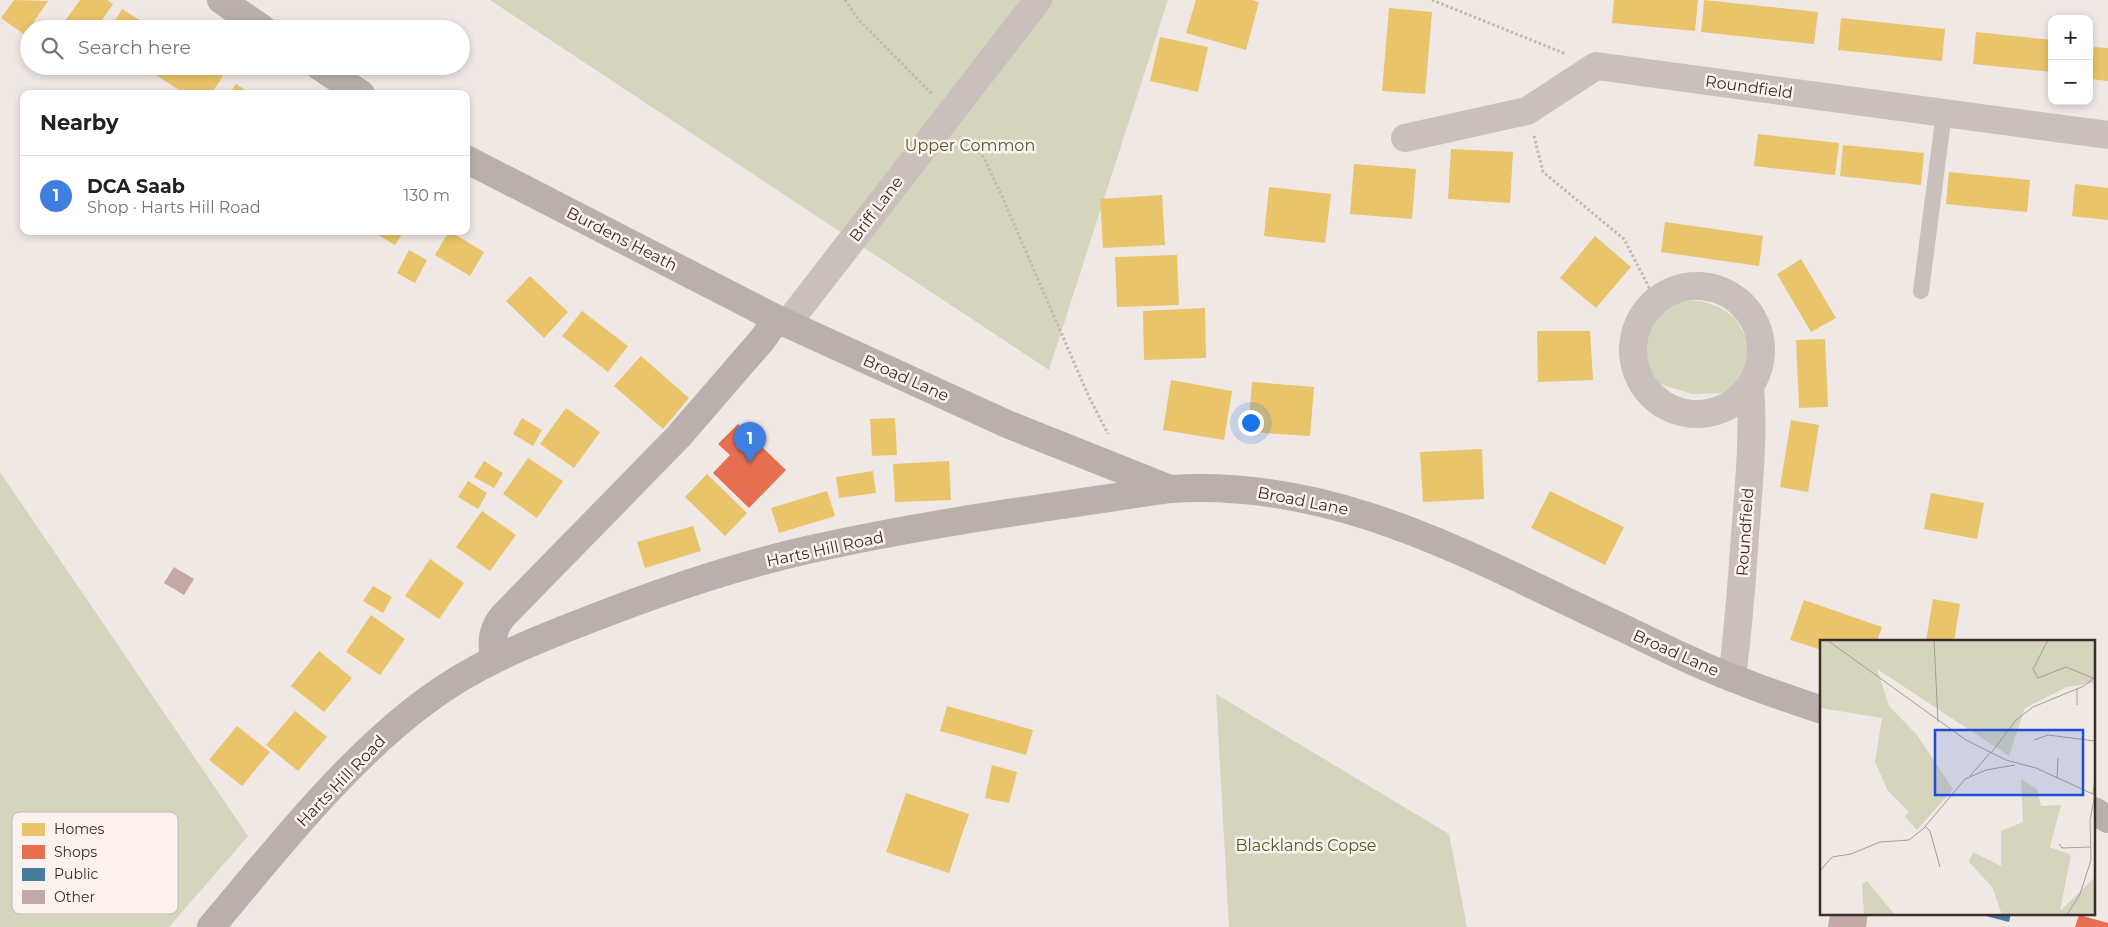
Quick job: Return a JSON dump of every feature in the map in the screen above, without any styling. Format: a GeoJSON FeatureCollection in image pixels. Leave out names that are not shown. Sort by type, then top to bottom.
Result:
{"type":"FeatureCollection","features":[{"type":"Feature","properties":{"kind":"street"},"geometry":{"type":"LineString","coordinates":[[221,0],[250,20]]}},
{"type":"Feature","properties":{"kind":"street","name":"Briff Lane"},"geometry":{"type":"LineString","coordinates":[[782,321],[1038,0]]}},
{"type":"Feature","properties":{"kind":"street"},"geometry":{"type":"LineString","coordinates":[[1405,138],[1527,112],[1596,66]]}},
{"type":"Feature","properties":{"kind":"street","name":"Roundfield"},"geometry":{"type":"LineString","coordinates":[[1596,66],[2108,135]]}},
{"type":"Feature","properties":{"kind":"street"},"geometry":{"type":"LineString","coordinates":[[332,75],[355,90]]}},
{"type":"Feature","properties":{"kind":"street","name":"Burdens Heath"},"geometry":{"type":"LineString","coordinates":[[470,160],[782,321]]}},
{"type":"Feature","properties":{"kind":"street","name":"Roundfield"},"geometry":{"type":"LineString","coordinates":[[1693,286],[1713,288],[1732,296],[1747,310],[1757,327],[1760,340],[1759,367],[1750,386],[1735,402],[1716,412],[1694,414],[1672,410],[1653,398],[1640,380],[1633,359],[1634,337],[1642,317],[1656,301],[1673,291],[1693,286]]}},
{"type":"Feature","properties":{"kind":"street"},"geometry":{"type":"LineString","coordinates":[[494,659],[492,636],[503,616],[678,437],[762,340],[782,321]]}},
{"type":"Feature","properties":{"kind":"street","name":"Broad Lane"},"geometry":{"type":"LineString","coordinates":[[782,321],[1007,424],[1170,489],[1197,487],[1260,491],[1309,499],[1358,512],[1436,540],[1732,678],[1820,709]]}},
{"type":"Feature","properties":{"kind":"street","name":"Roundfield"},"geometry":{"type":"LineString","coordinates":[[1732,678],[1737,642],[1748,505],[1753,419],[1750,386]]}},
{"type":"Feature","properties":{"kind":"street","name":"Harts Hill Road"},"geometry":{"type":"LineString","coordinates":[[211,927],[335,784],[391,729],[461,677],[494,659],[622,607],[719,574],[798,552],[917,529],[1170,489]]}},
{"type":"Feature","properties":{"kind":"street"},"geometry":{"type":"LineString","coordinates":[[2096,812],[2108,819]]}},
{"type":"Feature","properties":{"kind":"lane"},"geometry":{"type":"LineString","coordinates":[[1921,291],[1944,113]]}},
{"type":"Feature","properties":{"kind":"path"},"geometry":{"type":"LineString","coordinates":[[845,0],[858,19],[922,83],[984,158],[1089,397],[1126,470]]}},
{"type":"Feature","properties":{"kind":"path"},"geometry":{"type":"LineString","coordinates":[[1432,0],[1596,66]]}},
{"type":"Feature","properties":{"kind":"path"},"geometry":{"type":"LineString","coordinates":[[1527,112],[1543,172],[1624,239],[1656,301]]}},
{"type":"Feature","properties":{"kind":"green space","name":"Upper Common"},"geometry":{"type":"Polygon","coordinates":[[[490,0],[1168,0],[1049,370],[490,0]]]}},
{"type":"Feature","properties":{"kind":"green space"},"geometry":{"type":"Polygon","coordinates":[[[1680,301],[1701,301],[1719,307],[1735,318],[1747,339],[1747,369],[1738,387],[1727,393],[1692,394],[1657,383],[1642,371],[1637,344],[1641,326],[1655,312],[1680,301]]]}},
{"type":"Feature","properties":{"kind":"green space"},"geometry":{"type":"Polygon","coordinates":[[[0,472],[248,836],[169,927],[0,927],[0,472]]]}},
{"type":"Feature","properties":{"kind":"green space","name":"Blacklands Copse"},"geometry":{"type":"Polygon","coordinates":[[[1216,694],[1449,834],[1467,927],[1229,927],[1216,694]]]}},
{"type":"Feature","properties":{"kind":"building: Homes"},"geometry":{"type":"Polygon","coordinates":[[[14,0],[48,1],[35,20],[20,20],[20,31],[1,18],[14,0]]]}},
{"type":"Feature","properties":{"kind":"building: Homes"},"geometry":{"type":"Polygon","coordinates":[[[80,0],[107,0],[113,4],[102,20],[66,20],[80,0]]]}},
{"type":"Feature","properties":{"kind":"building: Homes"},"geometry":{"type":"Polygon","coordinates":[[[1196,0],[1252,0],[1259,2],[1246,50],[1186,33],[1196,0]]]}},
{"type":"Feature","properties":{"kind":"building: Homes"},"geometry":{"type":"Polygon","coordinates":[[[1614,0],[1698,0],[1695,31],[1612,23],[1614,0]]]}},
{"type":"Feature","properties":{"kind":"building: Homes"},"geometry":{"type":"Polygon","coordinates":[[[1704,0],[1818,12],[1814,44],[1701,32],[1704,0]]]}},
{"type":"Feature","properties":{"kind":"building: Homes"},"geometry":{"type":"Polygon","coordinates":[[[1389,8],[1432,12],[1425,94],[1382,91],[1389,8]]]}},
{"type":"Feature","properties":{"kind":"building: Homes"},"geometry":{"type":"Polygon","coordinates":[[[122,9],[140,20],[115,20],[122,9]]]}},
{"type":"Feature","properties":{"kind":"building: Homes"},"geometry":{"type":"Polygon","coordinates":[[[1841,18],[1945,29],[1942,61],[1838,50],[1841,18]]]}},
{"type":"Feature","properties":{"kind":"building: Homes"},"geometry":{"type":"Polygon","coordinates":[[[1976,32],[2048,40],[2048,72],[1973,64],[1976,32]]]}},
{"type":"Feature","properties":{"kind":"building: Homes"},"geometry":{"type":"Polygon","coordinates":[[[1160,37],[1208,47],[1198,92],[1150,81],[1160,37]]]}},
{"type":"Feature","properties":{"kind":"building: Homes"},"geometry":{"type":"Polygon","coordinates":[[[2094,47],[2108,48],[2108,81],[2093,79],[2094,47]]]}},
{"type":"Feature","properties":{"kind":"building: Homes"},"geometry":{"type":"Polygon","coordinates":[[[156,75],[223,76],[214,90],[179,90],[156,75]]]}},
{"type":"Feature","properties":{"kind":"building: Homes"},"geometry":{"type":"Polygon","coordinates":[[[236,84],[245,90],[232,90],[236,84]]]}},
{"type":"Feature","properties":{"kind":"building: Homes"},"geometry":{"type":"Polygon","coordinates":[[[1758,134],[1839,143],[1835,175],[1754,166],[1758,134]]]}},
{"type":"Feature","properties":{"kind":"building: Homes"},"geometry":{"type":"Polygon","coordinates":[[[1843,145],[1924,153],[1921,185],[1840,176],[1843,145]]]}},
{"type":"Feature","properties":{"kind":"building: Homes"},"geometry":{"type":"Polygon","coordinates":[[[1451,149],[1513,152],[1510,203],[1448,199],[1451,149]]]}},
{"type":"Feature","properties":{"kind":"building: Homes"},"geometry":{"type":"Polygon","coordinates":[[[1354,164],[1416,169],[1412,219],[1350,214],[1354,164]]]}},
{"type":"Feature","properties":{"kind":"building: Homes"},"geometry":{"type":"Polygon","coordinates":[[[1949,172],[2030,180],[2027,212],[1946,204],[1949,172]]]}},
{"type":"Feature","properties":{"kind":"building: Homes"},"geometry":{"type":"Polygon","coordinates":[[[2075,184],[2108,188],[2108,220],[2072,216],[2075,184]]]}},
{"type":"Feature","properties":{"kind":"building: Homes"},"geometry":{"type":"Polygon","coordinates":[[[1269,187],[1331,194],[1325,243],[1264,236],[1269,187]]]}},
{"type":"Feature","properties":{"kind":"building: Homes"},"geometry":{"type":"Polygon","coordinates":[[[1162,195],[1165,245],[1103,248],[1100,199],[1162,195]]]}},
{"type":"Feature","properties":{"kind":"building: Homes"},"geometry":{"type":"Polygon","coordinates":[[[1665,222],[1763,236],[1759,266],[1661,252],[1665,222]]]}},
{"type":"Feature","properties":{"kind":"building: Homes"},"geometry":{"type":"Polygon","coordinates":[[[379,235],[401,235],[395,245],[379,235]]]}},
{"type":"Feature","properties":{"kind":"building: Homes"},"geometry":{"type":"Polygon","coordinates":[[[447,235],[456,235],[484,252],[470,276],[435,255],[447,235]]]}},
{"type":"Feature","properties":{"kind":"building: Homes"},"geometry":{"type":"Polygon","coordinates":[[[1595,236],[1631,267],[1596,308],[1560,278],[1595,236]]]}},
{"type":"Feature","properties":{"kind":"building: Homes"},"geometry":{"type":"Polygon","coordinates":[[[409,250],[427,260],[415,283],[397,273],[409,250]]]}},
{"type":"Feature","properties":{"kind":"building: Homes"},"geometry":{"type":"Polygon","coordinates":[[[1177,255],[1179,305],[1117,307],[1115,257],[1177,255]]]}},
{"type":"Feature","properties":{"kind":"building: Homes"},"geometry":{"type":"Polygon","coordinates":[[[1801,259],[1836,318],[1811,332],[1777,274],[1801,259]]]}},
{"type":"Feature","properties":{"kind":"building: Homes"},"geometry":{"type":"Polygon","coordinates":[[[530,276],[568,312],[544,338],[506,301],[530,276]]]}},
{"type":"Feature","properties":{"kind":"building: Homes"},"geometry":{"type":"Polygon","coordinates":[[[1205,308],[1206,358],[1144,360],[1143,311],[1205,308]]]}},
{"type":"Feature","properties":{"kind":"building: Homes"},"geometry":{"type":"Polygon","coordinates":[[[582,311],[628,346],[608,372],[562,336],[582,311]]]}},
{"type":"Feature","properties":{"kind":"building: Homes"},"geometry":{"type":"Polygon","coordinates":[[[1537,331],[1590,331],[1593,380],[1538,382],[1537,331]]]}},
{"type":"Feature","properties":{"kind":"building: Homes"},"geometry":{"type":"Polygon","coordinates":[[[1825,339],[1828,407],[1799,408],[1796,340],[1825,339]]]}},
{"type":"Feature","properties":{"kind":"building: Homes"},"geometry":{"type":"Polygon","coordinates":[[[641,356],[689,398],[663,429],[614,386],[641,356]]]}},
{"type":"Feature","properties":{"kind":"building: Homes"},"geometry":{"type":"Polygon","coordinates":[[[1171,380],[1232,391],[1224,440],[1163,430],[1171,380]]]}},
{"type":"Feature","properties":{"kind":"building: Homes"},"geometry":{"type":"Polygon","coordinates":[[[1252,382],[1314,387],[1310,436],[1248,432],[1252,382]]]}},
{"type":"Feature","properties":{"kind":"building: Homes"},"geometry":{"type":"Polygon","coordinates":[[[566,408],[600,432],[574,468],[540,444],[566,408]]]}},
{"type":"Feature","properties":{"kind":"building: Homes"},"geometry":{"type":"Polygon","coordinates":[[[522,418],[542,430],[533,446],[513,434],[522,418]]]}},
{"type":"Feature","properties":{"kind":"building: Homes"},"geometry":{"type":"Polygon","coordinates":[[[895,418],[897,455],[872,456],[870,419],[895,418]]]}},
{"type":"Feature","properties":{"kind":"building: Homes"},"geometry":{"type":"Polygon","coordinates":[[[1791,420],[1819,425],[1808,492],[1780,487],[1791,420]]]}},
{"type":"Feature","properties":{"kind":"building: Homes"},"geometry":{"type":"Polygon","coordinates":[[[1482,449],[1484,499],[1423,502],[1420,452],[1482,449]]]}},
{"type":"Feature","properties":{"kind":"building: Homes"},"geometry":{"type":"Polygon","coordinates":[[[528,458],[563,481],[537,518],[503,494],[528,458]]]}},
{"type":"Feature","properties":{"kind":"building: Homes"},"geometry":{"type":"Polygon","coordinates":[[[484,461],[503,473],[494,488],[474,477],[484,461]]]}},
{"type":"Feature","properties":{"kind":"building: Homes"},"geometry":{"type":"Polygon","coordinates":[[[949,461],[951,500],[895,502],[893,464],[949,461]]]}},
{"type":"Feature","properties":{"kind":"building: Homes"},"geometry":{"type":"Polygon","coordinates":[[[873,471],[876,493],[839,498],[836,477],[873,471]]]}},
{"type":"Feature","properties":{"kind":"building: Homes"},"geometry":{"type":"Polygon","coordinates":[[[707,474],[747,513],[725,536],[685,497],[707,474]]]}},
{"type":"Feature","properties":{"kind":"building: Homes"},"geometry":{"type":"Polygon","coordinates":[[[468,481],[487,493],[478,509],[458,497],[468,481]]]}},
{"type":"Feature","properties":{"kind":"building: Homes"},"geometry":{"type":"Polygon","coordinates":[[[827,491],[835,516],[779,533],[771,508],[827,491]]]}},
{"type":"Feature","properties":{"kind":"building: Homes"},"geometry":{"type":"Polygon","coordinates":[[[1550,491],[1624,527],[1605,565],[1531,528],[1550,491]]]}},
{"type":"Feature","properties":{"kind":"building: Homes"},"geometry":{"type":"Polygon","coordinates":[[[1931,493],[1984,503],[1977,539],[1924,529],[1931,493]]]}},
{"type":"Feature","properties":{"kind":"building: Homes"},"geometry":{"type":"Polygon","coordinates":[[[482,511],[516,535],[490,571],[456,547],[482,511]]]}},
{"type":"Feature","properties":{"kind":"building: Homes"},"geometry":{"type":"Polygon","coordinates":[[[693,526],[701,551],[645,568],[637,542],[693,526]]]}},
{"type":"Feature","properties":{"kind":"building: Homes"},"geometry":{"type":"Polygon","coordinates":[[[430,559],[464,583],[439,619],[405,596],[430,559]]]}},
{"type":"Feature","properties":{"kind":"building: Homes"},"geometry":{"type":"Polygon","coordinates":[[[373,586],[392,597],[383,613],[363,601],[373,586]]]}},
{"type":"Feature","properties":{"kind":"building: Homes"},"geometry":{"type":"Polygon","coordinates":[[[1933,599],[1960,604],[1954,640],[1926,640],[1933,599]]]}},
{"type":"Feature","properties":{"kind":"building: Homes"},"geometry":{"type":"Polygon","coordinates":[[[1804,600],[1882,627],[1877,640],[1820,640],[1820,649],[1790,640],[1804,600]]]}},
{"type":"Feature","properties":{"kind":"building: Homes"},"geometry":{"type":"Polygon","coordinates":[[[371,615],[405,639],[380,675],[346,652],[371,615]]]}},
{"type":"Feature","properties":{"kind":"building: Homes"},"geometry":{"type":"Polygon","coordinates":[[[319,651],[352,678],[324,712],[291,686],[319,651]]]}},
{"type":"Feature","properties":{"kind":"building: Homes"},"geometry":{"type":"Polygon","coordinates":[[[947,706],[1033,730],[1026,755],[940,731],[947,706]]]}},
{"type":"Feature","properties":{"kind":"building: Homes"},"geometry":{"type":"Polygon","coordinates":[[[295,711],[327,737],[298,771],[266,745],[295,711]]]}},
{"type":"Feature","properties":{"kind":"building: Homes"},"geometry":{"type":"Polygon","coordinates":[[[237,726],[270,752],[242,786],[209,760],[237,726]]]}},
{"type":"Feature","properties":{"kind":"building: Homes"},"geometry":{"type":"Polygon","coordinates":[[[992,765],[1017,772],[1009,803],[985,798],[992,765]]]}},
{"type":"Feature","properties":{"kind":"building: Homes"},"geometry":{"type":"Polygon","coordinates":[[[906,793],[969,814],[949,873],[886,852],[906,793]]]}},
{"type":"Feature","properties":{"kind":"building: Shops"},"geometry":{"type":"Polygon","coordinates":[[[738,424],[786,470],[749,508],[713,473],[730,455],[718,444],[738,424]]]}},
{"type":"Feature","properties":{"kind":"building: Shops"},"geometry":{"type":"Polygon","coordinates":[[[2079,915],[2108,923],[2108,927],[2075,927],[2079,915]]]}},
{"type":"Feature","properties":{"kind":"building: Public"},"geometry":{"type":"Polygon","coordinates":[[[1978,914],[2011,914],[2009,922],[1978,914]]]}},
{"type":"Feature","properties":{"kind":"building: Other"},"geometry":{"type":"Polygon","coordinates":[[[174,567],[194,579],[184,595],[164,583],[174,567]]]}},
{"type":"Feature","properties":{"kind":"building: Other"},"geometry":{"type":"Polygon","coordinates":[[[1830,914],[1868,914],[1866,927],[1828,927],[1830,914]]]}},
{"type":"Feature","properties":{"kind":"place","name":"DCA Saab"},"geometry":{"type":"Point","coordinates":[750,463]}}]}
